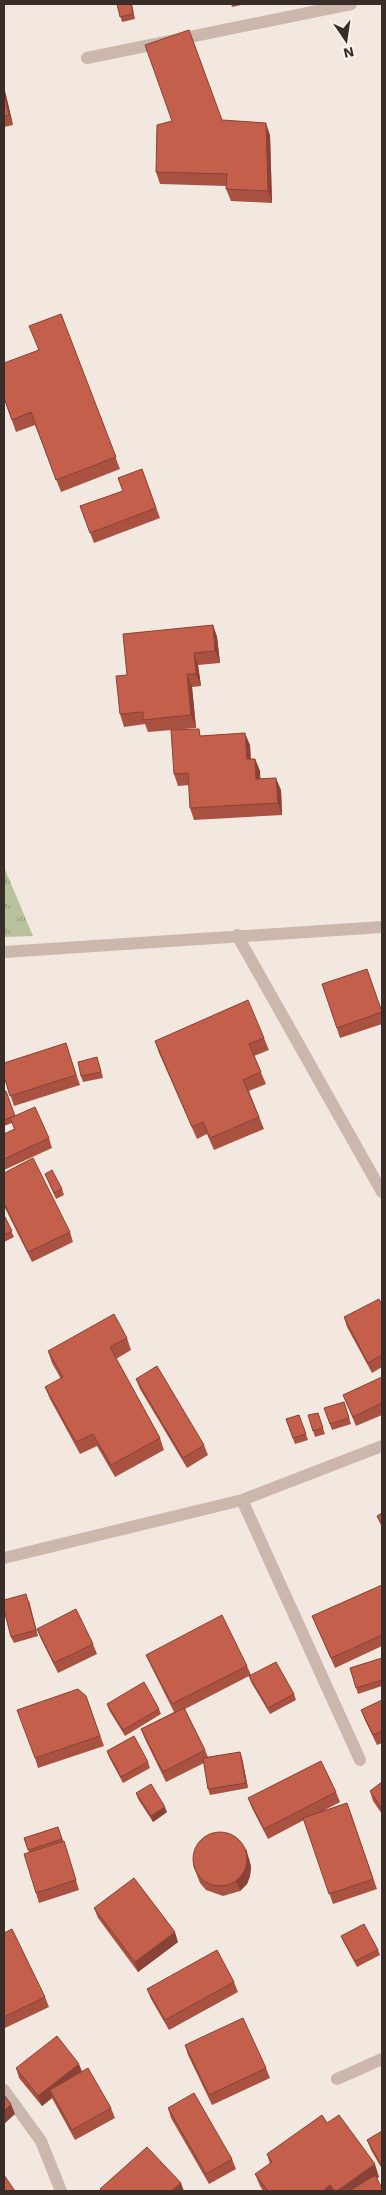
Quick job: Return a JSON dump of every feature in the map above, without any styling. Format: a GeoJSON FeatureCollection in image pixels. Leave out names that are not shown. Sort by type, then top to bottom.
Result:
{"type":"FeatureCollection","features":[{"type":"Feature","properties":{"kind":"street"},"geometry":{"type":"LineString","coordinates":[[87,58],[352,4]]}},
{"type":"Feature","properties":{"kind":"street"},"geometry":{"type":"LineString","coordinates":[[4,952],[382,927]]}},
{"type":"Feature","properties":{"kind":"street"},"geometry":{"type":"LineString","coordinates":[[237,936],[382,1192]]}},
{"type":"Feature","properties":{"kind":"street"},"geometry":{"type":"LineString","coordinates":[[4,1558],[242,1500],[382,1446]]}},
{"type":"Feature","properties":{"kind":"street"},"geometry":{"type":"LineString","coordinates":[[242,1500],[360,1760]]}},
{"type":"Feature","properties":{"kind":"street"},"geometry":{"type":"LineString","coordinates":[[337,2079],[382,2059]]}},
{"type":"Feature","properties":{"kind":"street"},"geometry":{"type":"LineString","coordinates":[[4,2090],[41,2141],[60,2191]]}},
{"type":"Feature","properties":{"kind":"green space"},"geometry":{"type":"Polygon","coordinates":[[[4,867],[33,936],[4,937],[4,867]]]}},
{"type":"Feature","properties":{"kind":"building"},"geometry":{"type":"Polygon","coordinates":[[[117,4],[131,4],[133,14],[120,17],[117,4]]]}},
{"type":"Feature","properties":{"kind":"building"},"geometry":{"type":"Polygon","coordinates":[[[189,30],[222,120],[266,123],[268,191],[226,189],[227,174],[156,172],[157,125],[172,121],[145,45],[189,30]]]}},
{"type":"Feature","properties":{"kind":"building"},"geometry":{"type":"Polygon","coordinates":[[[4,93],[9,115],[4,116],[4,93]]]}},
{"type":"Feature","properties":{"kind":"building"},"geometry":{"type":"Polygon","coordinates":[[[61,314],[116,457],[56,480],[31,412],[12,420],[4,398],[4,363],[39,350],[29,326],[61,314]]]}},
{"type":"Feature","properties":{"kind":"building"},"geometry":{"type":"Polygon","coordinates":[[[142,469],[156,508],[90,533],[80,506],[123,491],[118,478],[142,469]]]}},
{"type":"Feature","properties":{"kind":"building"},"geometry":{"type":"Polygon","coordinates":[[[213,625],[215,651],[194,653],[196,674],[187,674],[191,715],[143,720],[143,712],[120,714],[116,676],[127,675],[123,634],[213,625]]]}},
{"type":"Feature","properties":{"kind":"building"},"geometry":{"type":"Polygon","coordinates":[[[199,729],[200,736],[245,733],[247,759],[255,759],[256,779],[276,778],[278,803],[190,808],[188,773],[174,774],[171,730],[199,729]]]}},
{"type":"Feature","properties":{"kind":"building"},"geometry":{"type":"Polygon","coordinates":[[[367,969],[382,1012],[337,1028],[322,984],[367,969]]]}},
{"type":"Feature","properties":{"kind":"building"},"geometry":{"type":"Polygon","coordinates":[[[248,1000],[264,1038],[249,1044],[261,1072],[243,1080],[259,1117],[210,1138],[203,1122],[192,1127],[155,1041],[248,1000]]]}},
{"type":"Feature","properties":{"kind":"building"},"geometry":{"type":"Polygon","coordinates":[[[66,1043],[76,1075],[10,1096],[4,1076],[4,1063],[66,1043]]]}},
{"type":"Feature","properties":{"kind":"building"},"geometry":{"type":"Polygon","coordinates":[[[97,1057],[101,1072],[81,1076],[78,1062],[97,1057]]]}},
{"type":"Feature","properties":{"kind":"building"},"geometry":{"type":"Polygon","coordinates":[[[6,1091],[15,1116],[4,1120],[4,1092],[6,1091]]]}},
{"type":"Feature","properties":{"kind":"building"},"geometry":{"type":"Polygon","coordinates":[[[35,1107],[49,1138],[4,1159],[4,1134],[15,1129],[10,1118],[35,1107]]]}},
{"type":"Feature","properties":{"kind":"building"},"geometry":{"type":"Polygon","coordinates":[[[33,1158],[70,1232],[28,1252],[4,1203],[4,1173],[33,1158]]]}},
{"type":"Feature","properties":{"kind":"building"},"geometry":{"type":"Polygon","coordinates":[[[52,1170],[62,1189],[54,1193],[45,1174],[52,1170]]]}},
{"type":"Feature","properties":{"kind":"building"},"geometry":{"type":"Polygon","coordinates":[[[4,1215],[12,1231],[4,1235],[4,1215]]]}},
{"type":"Feature","properties":{"kind":"building"},"geometry":{"type":"Polygon","coordinates":[[[379,1299],[382,1305],[382,1355],[368,1363],[344,1317],[379,1299]]]}},
{"type":"Feature","properties":{"kind":"building"},"geometry":{"type":"Polygon","coordinates":[[[114,1314],[127,1338],[110,1347],[160,1438],[111,1465],[93,1434],[76,1442],[45,1387],[63,1377],[48,1351],[114,1314]]]}},
{"type":"Feature","properties":{"kind":"building"},"geometry":{"type":"Polygon","coordinates":[[[157,1366],[204,1445],[183,1458],[136,1379],[157,1366]]]}},
{"type":"Feature","properties":{"kind":"building"},"geometry":{"type":"Polygon","coordinates":[[[382,1377],[382,1403],[353,1417],[343,1395],[382,1377]]]}},
{"type":"Feature","properties":{"kind":"building"},"geometry":{"type":"Polygon","coordinates":[[[344,1402],[349,1418],[330,1424],[324,1408],[344,1402]]]}},
{"type":"Feature","properties":{"kind":"building"},"geometry":{"type":"Polygon","coordinates":[[[318,1413],[323,1428],[313,1431],[308,1415],[318,1413]]]}},
{"type":"Feature","properties":{"kind":"building"},"geometry":{"type":"Polygon","coordinates":[[[299,1415],[306,1434],[293,1438],[286,1419],[299,1415]]]}},
{"type":"Feature","properties":{"kind":"building"},"geometry":{"type":"Polygon","coordinates":[[[382,1513],[382,1526],[377,1516],[382,1513]]]}},
{"type":"Feature","properties":{"kind":"building"},"geometry":{"type":"Polygon","coordinates":[[[382,1585],[382,1635],[331,1658],[312,1616],[382,1585]]]}},
{"type":"Feature","properties":{"kind":"building"},"geometry":{"type":"Polygon","coordinates":[[[26,1594],[36,1630],[11,1637],[4,1610],[4,1600],[26,1594]]]}},
{"type":"Feature","properties":{"kind":"building"},"geometry":{"type":"Polygon","coordinates":[[[76,1609],[93,1644],[54,1663],[37,1629],[76,1609]]]}},
{"type":"Feature","properties":{"kind":"building"},"geometry":{"type":"Polygon","coordinates":[[[222,1615],[247,1666],[172,1704],[146,1655],[222,1615]]]}},
{"type":"Feature","properties":{"kind":"building"},"geometry":{"type":"Polygon","coordinates":[[[382,1658],[382,1680],[356,1688],[350,1668],[382,1658]]]}},
{"type":"Feature","properties":{"kind":"building"},"geometry":{"type":"Polygon","coordinates":[[[276,1662],[294,1694],[268,1708],[249,1676],[276,1662]]]}},
{"type":"Feature","properties":{"kind":"building"},"geometry":{"type":"Polygon","coordinates":[[[144,1682],[159,1709],[123,1730],[107,1704],[144,1682]]]}},
{"type":"Feature","properties":{"kind":"building"},"geometry":{"type":"Polygon","coordinates":[[[78,1689],[86,1696],[100,1736],[35,1758],[17,1710],[78,1689]]]}},
{"type":"Feature","properties":{"kind":"building"},"geometry":{"type":"Polygon","coordinates":[[[382,1700],[382,1731],[373,1735],[361,1710],[382,1700]]]}},
{"type":"Feature","properties":{"kind":"building"},"geometry":{"type":"Polygon","coordinates":[[[184,1708],[205,1750],[163,1772],[141,1729],[184,1708]]]}},
{"type":"Feature","properties":{"kind":"building"},"geometry":{"type":"Polygon","coordinates":[[[134,1736],[148,1762],[121,1777],[107,1751],[134,1736]]]}},
{"type":"Feature","properties":{"kind":"building"},"geometry":{"type":"Polygon","coordinates":[[[240,1752],[246,1783],[208,1789],[203,1758],[240,1752]]]}},
{"type":"Feature","properties":{"kind":"building"},"geometry":{"type":"Polygon","coordinates":[[[321,1761],[336,1792],[264,1829],[248,1798],[321,1761]]]}},
{"type":"Feature","properties":{"kind":"building"},"geometry":{"type":"Polygon","coordinates":[[[382,1782],[382,1809],[370,1791],[382,1782]]]}},
{"type":"Feature","properties":{"kind":"building"},"geometry":{"type":"Polygon","coordinates":[[[151,1784],[165,1807],[151,1816],[136,1793],[151,1784]]]}},
{"type":"Feature","properties":{"kind":"building"},"geometry":{"type":"Polygon","coordinates":[[[347,1803],[373,1879],[329,1894],[303,1818],[347,1803]]]}},
{"type":"Feature","properties":{"kind":"building"},"geometry":{"type":"Polygon","coordinates":[[[58,1827],[62,1839],[28,1850],[24,1838],[58,1827]]]}},
{"type":"Feature","properties":{"kind":"building"},"geometry":{"type":"Polygon","coordinates":[[[215,1832],[225,1832],[239,1840],[245,1849],[247,1859],[245,1869],[239,1878],[225,1886],[215,1886],[205,1881],[198,1874],[193,1864],[193,1854],[198,1844],[205,1837],[215,1832]]]}},
{"type":"Feature","properties":{"kind":"building"},"geometry":{"type":"Polygon","coordinates":[[[64,1841],[76,1880],[36,1893],[24,1854],[64,1841]]]}},
{"type":"Feature","properties":{"kind":"building"},"geometry":{"type":"Polygon","coordinates":[[[134,1878],[175,1932],[135,1962],[94,1908],[134,1878]]]}},
{"type":"Feature","properties":{"kind":"building"},"geometry":{"type":"Polygon","coordinates":[[[364,1924],[378,1950],[355,1961],[341,1936],[364,1924]]]}},
{"type":"Feature","properties":{"kind":"building"},"geometry":{"type":"Polygon","coordinates":[[[12,1929],[45,1997],[4,2017],[4,1933],[12,1929]]]}},
{"type":"Feature","properties":{"kind":"building"},"geometry":{"type":"Polygon","coordinates":[[[217,1950],[234,1982],[165,2020],[147,1989],[217,1950]]]}},
{"type":"Feature","properties":{"kind":"building"},"geometry":{"type":"Polygon","coordinates":[[[243,2018],[266,2068],[209,2095],[185,2045],[243,2018]]]}},
{"type":"Feature","properties":{"kind":"building"},"geometry":{"type":"Polygon","coordinates":[[[57,2036],[79,2064],[38,2096],[16,2068],[57,2036]]]}},
{"type":"Feature","properties":{"kind":"building"},"geometry":{"type":"Polygon","coordinates":[[[88,2068],[111,2108],[72,2130],[50,2090],[88,2068]]]}},
{"type":"Feature","properties":{"kind":"building"},"geometry":{"type":"Polygon","coordinates":[[[194,2093],[232,2159],[206,2174],[168,2108],[194,2093]]]}},
{"type":"Feature","properties":{"kind":"building"},"geometry":{"type":"Polygon","coordinates":[[[4,2095],[11,2104],[4,2111],[4,2095]]]}},
{"type":"Feature","properties":{"kind":"building"},"geometry":{"type":"Polygon","coordinates":[[[322,2115],[327,2123],[339,2115],[375,2164],[337,2191],[330,2185],[325,2189],[327,2191],[268,2191],[255,2174],[272,2162],[267,2154],[322,2115]]]}},
{"type":"Feature","properties":{"kind":"building"},"geometry":{"type":"Polygon","coordinates":[[[382,2131],[382,2166],[367,2140],[382,2131]]]}},
{"type":"Feature","properties":{"kind":"building"},"geometry":{"type":"Polygon","coordinates":[[[147,2147],[181,2183],[171,2191],[102,2191],[100,2189],[147,2147]]]}},
{"type":"Feature","properties":{"kind":"building"},"geometry":{"type":"Polygon","coordinates":[[[4,2175],[15,2191],[4,2191],[4,2175]]]}},
{"type":"Feature","properties":{"kind":"building"},"geometry":{"type":"Polygon","coordinates":[[[375,2175],[382,2191],[351,2190],[375,2175]]]}}]}
